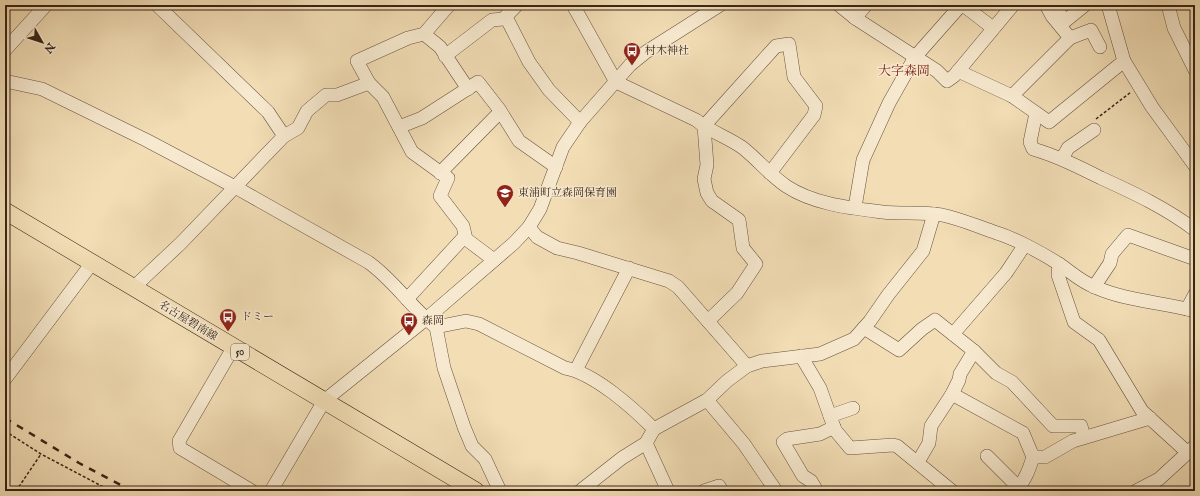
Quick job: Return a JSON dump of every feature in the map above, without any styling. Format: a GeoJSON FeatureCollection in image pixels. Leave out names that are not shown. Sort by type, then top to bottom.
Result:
{"type":"FeatureCollection","features":[{"type":"Feature","properties":{"kind":"main road","name":"名古屋碧南線"},"geometry":{"type":"LineString","coordinates":[[5,211],[233,348],[476,491]]}},
{"type":"Feature","properties":{"kind":"street"},"geometry":{"type":"LineString","coordinates":[[5,50],[46,5]]}},
{"type":"Feature","properties":{"kind":"street"},"geometry":{"type":"LineString","coordinates":[[157,5],[268,112],[284,136]]}},
{"type":"Feature","properties":{"kind":"street"},"geometry":{"type":"LineString","coordinates":[[449,5],[424,34],[408,38],[357,61],[368,83],[383,97],[412,152],[448,178],[440,196],[463,226],[465,236],[472,245],[494,260]]}},
{"type":"Feature","properties":{"kind":"street"},"geometry":{"type":"LineString","coordinates":[[445,56],[492,20],[503,19],[517,5]]}},
{"type":"Feature","properties":{"kind":"street"},"geometry":{"type":"LineString","coordinates":[[573,5],[616,82],[720,133],[743,148],[770,173],[787,186],[815,200],[882,212],[934,214],[944,216],[1001,234],[1059,264],[1077,278],[1094,287],[1112,293],[1191,310],[1195,294]]}},
{"type":"Feature","properties":{"kind":"street"},"geometry":{"type":"LineString","coordinates":[[271,491],[324,401],[431,323],[529,227],[540,209],[563,147],[580,122],[630,65],[646,52],[720,5]]}},
{"type":"Feature","properties":{"kind":"street"},"geometry":{"type":"LineString","coordinates":[[839,5],[855,18],[938,71],[947,81],[958,71],[1013,5]]}},
{"type":"Feature","properties":{"kind":"street"},"geometry":{"type":"LineString","coordinates":[[855,18],[866,5]]}},
{"type":"Feature","properties":{"kind":"street"},"geometry":{"type":"LineString","coordinates":[[855,207],[863,160],[889,102],[915,57],[962,5],[993,28]]}},
{"type":"Feature","properties":{"kind":"street"},"geometry":{"type":"LineString","coordinates":[[1046,5],[1052,16],[1070,38]]}},
{"type":"Feature","properties":{"kind":"street"},"geometry":{"type":"LineString","coordinates":[[1056,5],[1064,22],[1085,5]]}},
{"type":"Feature","properties":{"kind":"street"},"geometry":{"type":"LineString","coordinates":[[1108,5],[1124,60],[1152,108],[1195,166]]}},
{"type":"Feature","properties":{"kind":"street"},"geometry":{"type":"LineString","coordinates":[[1173,7],[1176,33],[1195,70]]}},
{"type":"Feature","properties":{"kind":"street"},"geometry":{"type":"LineString","coordinates":[[506,16],[529,62],[545,84],[580,122]]}},
{"type":"Feature","properties":{"kind":"street"},"geometry":{"type":"LineString","coordinates":[[1012,96],[1070,38],[1091,30],[1100,47]]}},
{"type":"Feature","properties":{"kind":"street"},"geometry":{"type":"LineString","coordinates":[[424,34],[440,47],[468,89]]}},
{"type":"Feature","properties":{"kind":"street"},"geometry":{"type":"LineString","coordinates":[[708,322],[737,293],[756,264],[743,248],[739,220],[712,201],[707,193],[704,179],[707,165],[704,126],[776,46],[789,44],[794,76],[816,106],[814,115],[770,173]]}},
{"type":"Feature","properties":{"kind":"street"},"geometry":{"type":"LineString","coordinates":[[958,71],[1012,96],[1049,122],[1124,60]]}},
{"type":"Feature","properties":{"kind":"street"},"geometry":{"type":"LineString","coordinates":[[5,81],[42,89],[146,140],[235,186],[383,272],[431,323],[444,368],[464,427],[472,446],[485,459],[500,491]]}},
{"type":"Feature","properties":{"kind":"street"},"geometry":{"type":"LineString","coordinates":[[399,128],[422,118],[478,82],[519,141],[556,167]]}},
{"type":"Feature","properties":{"kind":"street"},"geometry":{"type":"LineString","coordinates":[[133,288],[181,243],[284,136],[298,128],[307,112],[326,95],[337,95],[368,83]]}},
{"type":"Feature","properties":{"kind":"street"},"geometry":{"type":"LineString","coordinates":[[440,173],[500,112]]}},
{"type":"Feature","properties":{"kind":"street"},"geometry":{"type":"LineString","coordinates":[[1036,113],[1030,142],[1033,149],[1062,159],[1148,199],[1177,216],[1195,230]]}},
{"type":"Feature","properties":{"kind":"street"},"geometry":{"type":"LineString","coordinates":[[1062,159],[1068,148],[1094,126]]}},
{"type":"Feature","properties":{"kind":"street"},"geometry":{"type":"LineString","coordinates":[[580,491],[622,458],[646,443],[654,429],[707,400],[727,381],[747,366],[762,361],[820,354],[854,339],[923,252],[934,214]]}},
{"type":"Feature","properties":{"kind":"street"},"geometry":{"type":"LineString","coordinates":[[529,227],[538,237],[557,248],[669,281],[678,287],[747,366]]}},
{"type":"Feature","properties":{"kind":"street"},"geometry":{"type":"LineString","coordinates":[[1094,287],[1110,263],[1112,254],[1128,235],[1195,259]]}},
{"type":"Feature","properties":{"kind":"street"},"geometry":{"type":"LineString","coordinates":[[407,299],[465,236]]}},
{"type":"Feature","properties":{"kind":"street"},"geometry":{"type":"LineString","coordinates":[[953,334],[1006,273],[1024,246]]}},
{"type":"Feature","properties":{"kind":"street"},"geometry":{"type":"LineString","coordinates":[[5,379],[92,263]]}},
{"type":"Feature","properties":{"kind":"street"},"geometry":{"type":"LineString","coordinates":[[1059,264],[1058,275],[1074,322],[1099,340],[1142,411],[1191,449],[1159,479],[1136,491]]}},
{"type":"Feature","properties":{"kind":"street"},"geometry":{"type":"LineString","coordinates":[[576,370],[629,268]]}},
{"type":"Feature","properties":{"kind":"street"},"geometry":{"type":"LineString","coordinates":[[864,328],[899,350],[922,329],[935,320],[974,351],[996,373],[1012,382],[1053,426],[1081,426],[1084,437]]}},
{"type":"Feature","properties":{"kind":"street"},"geometry":{"type":"LineString","coordinates":[[431,323],[466,322],[479,324],[565,368],[576,370],[628,403],[654,429]]}},
{"type":"Feature","properties":{"kind":"street"},"geometry":{"type":"LineString","coordinates":[[233,348],[179,441],[180,448],[252,491]]}},
{"type":"Feature","properties":{"kind":"street"},"geometry":{"type":"LineString","coordinates":[[918,462],[928,443],[931,426],[952,394],[959,380],[960,374],[974,351]]}},
{"type":"Feature","properties":{"kind":"street"},"geometry":{"type":"LineString","coordinates":[[801,356],[820,388],[832,422],[850,448],[892,445],[897,446],[952,491]]}},
{"type":"Feature","properties":{"kind":"street"},"geometry":{"type":"LineString","coordinates":[[952,394],[1023,433],[1033,457],[1027,474],[1017,489],[987,456]]}},
{"type":"Feature","properties":{"kind":"street"},"geometry":{"type":"LineString","coordinates":[[707,400],[744,444],[776,491]]}},
{"type":"Feature","properties":{"kind":"street"},"geometry":{"type":"LineString","coordinates":[[817,491],[811,481],[803,476],[783,442],[787,439],[820,434],[832,422],[853,408]]}},
{"type":"Feature","properties":{"kind":"street"},"geometry":{"type":"LineString","coordinates":[[1033,457],[1045,457],[1073,441],[1150,418]]}},
{"type":"Feature","properties":{"kind":"street"},"geometry":{"type":"LineString","coordinates":[[646,443],[668,491]]}},
{"type":"Feature","properties":{"kind":"street"},"geometry":{"type":"LineString","coordinates":[[704,491],[719,486],[722,491]]}},
{"type":"Feature","properties":{"kind":"path"},"geometry":{"type":"LineString","coordinates":[[1189,37],[1195,34]]}},
{"type":"Feature","properties":{"kind":"path"},"geometry":{"type":"LineString","coordinates":[[1094,126],[1139,86]]}},
{"type":"Feature","properties":{"kind":"path"},"geometry":{"type":"LineString","coordinates":[[5,431],[41,454],[111,491]]}},
{"type":"Feature","properties":{"kind":"path"},"geometry":{"type":"LineString","coordinates":[[16,491],[41,454]]}},
{"type":"Feature","properties":{"kind":"railway"},"geometry":{"type":"LineString","coordinates":[[5,418],[79,463],[132,491]]}},
{"type":"Feature","properties":{"kind":"place","name":"村木神社"},"geometry":{"type":"Point","coordinates":[632,66]}},
{"type":"Feature","properties":{"kind":"place","name":"東浦町立森岡保育園"},"geometry":{"type":"Point","coordinates":[505,208]}},
{"type":"Feature","properties":{"kind":"place","name":"ドミー"},"geometry":{"type":"Point","coordinates":[228,332]}},
{"type":"Feature","properties":{"kind":"place","name":"森岡"},"geometry":{"type":"Point","coordinates":[409,336]}},
{"type":"Feature","properties":{"kind":"district","name":"大字森岡"},"geometry":{"type":"Point","coordinates":[904,71]}}]}
